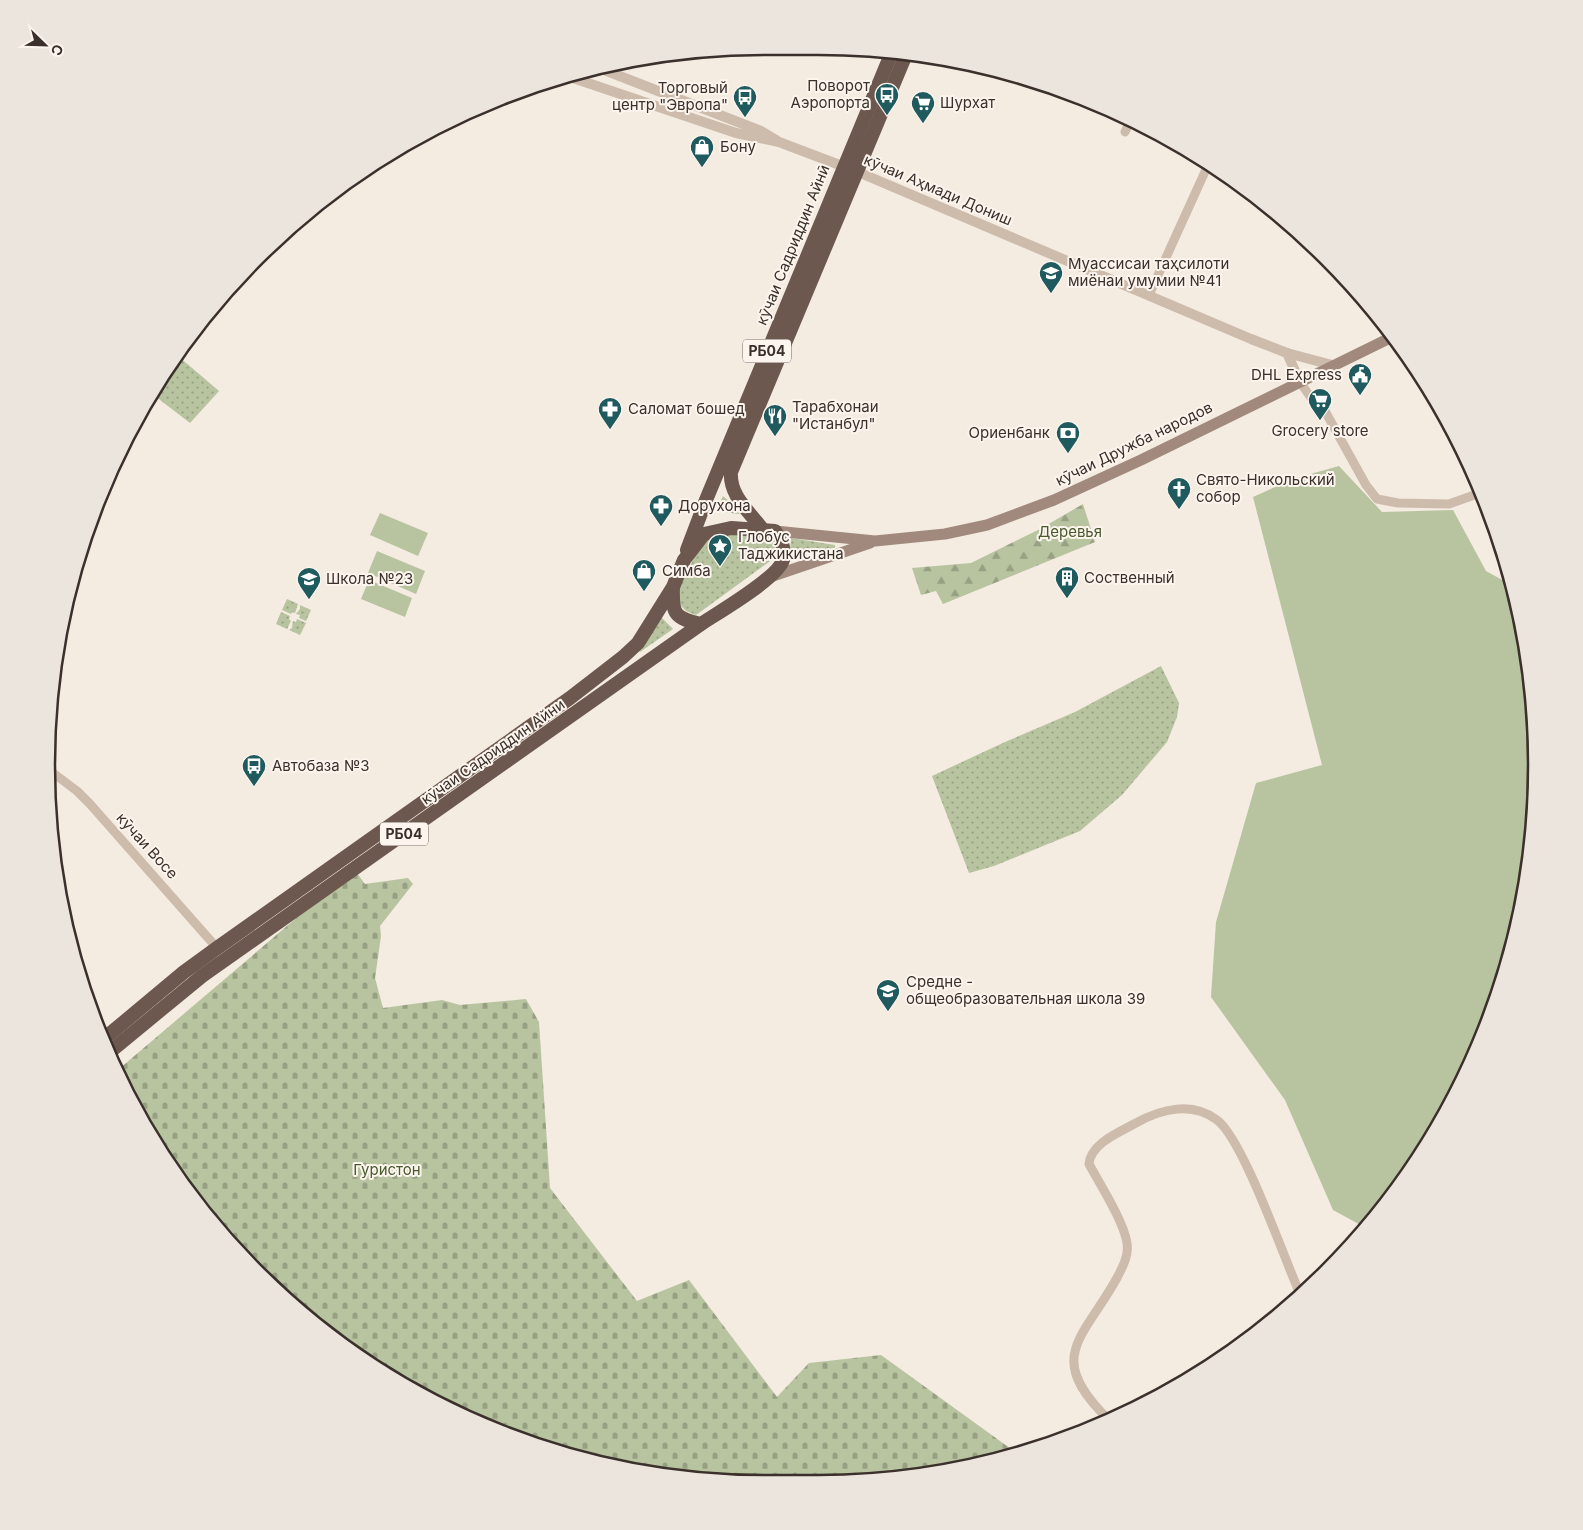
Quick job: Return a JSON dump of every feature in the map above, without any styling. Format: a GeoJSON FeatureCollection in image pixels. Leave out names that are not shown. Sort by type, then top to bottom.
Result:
{"type":"FeatureCollection","features":[{"type":"Feature","properties":{"kind":"highway","name":"кӯчаи Садриддин Айнӣ"},"geometry":{"type":"LineString","coordinates":[[684,560],[691,535],[889,59]]}},
{"type":"Feature","properties":{"kind":"highway","name":"кӯчаи Садриддин Айнӣ"},"geometry":{"type":"LineString","coordinates":[[769,530],[735,494],[730,480],[731,472],[904,60]]}},
{"type":"Feature","properties":{"kind":"highway","name":"РБ04"},"geometry":{"type":"LineString","coordinates":[[731,528],[769,530],[784,552],[780,567],[773,576],[701,624],[679,618],[675,614],[673,609],[673,586],[684,560],[699,539],[710,532],[731,528]]}},
{"type":"Feature","properties":{"kind":"highway","name":"кӯчаи Садриддин Айни"},"geometry":{"type":"LineString","coordinates":[[108,1035],[177,978],[217,948],[623,658],[646,632],[673,586]]}},
{"type":"Feature","properties":{"kind":"highway","name":"кӯчаи Садриддин Айни"},"geometry":{"type":"LineString","coordinates":[[114,1048],[202,976],[701,624]]}},
{"type":"Feature","properties":{"kind":"main road","name":"кӯчаи Дружба народов"},"geometry":{"type":"LineString","coordinates":[[875,541],[960,531],[1011,517],[1054,500],[1141,460],[1386,340]]}},
{"type":"Feature","properties":{"kind":"main road"},"geometry":{"type":"LineString","coordinates":[[769,530],[875,541]]}},
{"type":"Feature","properties":{"kind":"main road"},"geometry":{"type":"LineString","coordinates":[[773,576],[875,541]]}},
{"type":"Feature","properties":{"kind":"street"},"geometry":{"type":"LineString","coordinates":[[610,72],[761,131],[779,142]]}},
{"type":"Feature","properties":{"kind":"street","name":"кӯчаи Аҳмади Дониш"},"geometry":{"type":"LineString","coordinates":[[578,80],[736,133],[779,142],[843,166],[1287,353],[1332,365]]}},
{"type":"Feature","properties":{"kind":"street"},"geometry":{"type":"LineString","coordinates":[[1125,132],[1128,126]]}},
{"type":"Feature","properties":{"kind":"street"},"geometry":{"type":"LineString","coordinates":[[1149,295],[1205,171]]}},
{"type":"Feature","properties":{"kind":"street"},"geometry":{"type":"LineString","coordinates":[[1287,353],[1300,382],[1316,405],[1325,411],[1373,496],[1382,502],[1449,504],[1475,495]]}},
{"type":"Feature","properties":{"kind":"street","name":"кӯчаи Восе"},"geometry":{"type":"LineString","coordinates":[[55,775],[77,791],[90,804],[217,948]]}},
{"type":"Feature","properties":{"kind":"street"},"geometry":{"type":"LineString","coordinates":[[1104,1415],[1092,1403],[1080,1385],[1072,1358],[1076,1343],[1110,1290],[1126,1256],[1128,1244],[1124,1232],[1090,1164],[1091,1154],[1109,1139],[1152,1114],[1164,1110],[1194,1109],[1219,1120],[1242,1156],[1298,1288]]}},
{"type":"Feature","properties":{"kind":"green space"},"geometry":{"type":"Polygon","coordinates":[[[183,360],[219,391],[190,423],[158,398],[183,360]]]}},
{"type":"Feature","properties":{"kind":"green space"},"geometry":{"type":"Polygon","coordinates":[[[1339,466],[1382,512],[1453,510],[1486,571],[1504,581],[1522,672],[1528,765],[1526,811],[1522,858],[1504,949],[1474,1037],[1455,1079],[1433,1120],[1408,1159],[1359,1224],[1333,1210],[1285,1100],[1211,997],[1216,922],[1256,783],[1322,765],[1253,497],[1293,479],[1339,466]]]}},
{"type":"Feature","properties":{"kind":"green space"},"geometry":{"type":"Polygon","coordinates":[[[723,496],[740,511],[739,514],[716,511],[723,496]]]}},
{"type":"Feature","properties":{"kind":"green space","name":"Деревья"},"geometry":{"type":"Polygon","coordinates":[[[1083,504],[1095,542],[943,604],[936,591],[921,595],[912,568],[971,563],[1040,529],[1083,504]]]}},
{"type":"Feature","properties":{"kind":"green space"},"geometry":{"type":"Polygon","coordinates":[[[380,513],[428,533],[418,556],[370,535],[380,513]]]}},
{"type":"Feature","properties":{"kind":"green space"},"geometry":{"type":"Polygon","coordinates":[[[723,531],[769,536],[777,552],[773,559],[696,615],[686,611],[674,598],[702,542],[723,531]]]}},
{"type":"Feature","properties":{"kind":"green space"},"geometry":{"type":"Polygon","coordinates":[[[791,538],[835,545],[835,548],[790,556],[791,538]]]}},
{"type":"Feature","properties":{"kind":"green space"},"geometry":{"type":"Polygon","coordinates":[[[377,551],[425,571],[416,594],[368,573],[377,551]]]}},
{"type":"Feature","properties":{"kind":"green space"},"geometry":{"type":"Polygon","coordinates":[[[369,580],[412,598],[405,617],[361,599],[369,580]]]}},
{"type":"Feature","properties":{"kind":"green space"},"geometry":{"type":"Polygon","coordinates":[[[287,599],[298,604],[295,613],[292,612],[291,614],[282,610],[287,599]]]}},
{"type":"Feature","properties":{"kind":"green space"},"geometry":{"type":"Polygon","coordinates":[[[300,605],[311,610],[306,621],[299,618],[300,615],[296,614],[300,609],[300,605]]]}},
{"type":"Feature","properties":{"kind":"green space"},"geometry":{"type":"Polygon","coordinates":[[[281,612],[290,616],[289,619],[291,621],[287,629],[276,624],[281,612]]]}},
{"type":"Feature","properties":{"kind":"green space"},"geometry":{"type":"Polygon","coordinates":[[[661,617],[673,629],[640,652],[638,649],[661,617]]]}},
{"type":"Feature","properties":{"kind":"green space"},"geometry":{"type":"Polygon","coordinates":[[[297,619],[306,623],[300,635],[289,630],[292,628],[293,621],[296,622],[297,619]]]}},
{"type":"Feature","properties":{"kind":"green space"},"geometry":{"type":"Polygon","coordinates":[[[1161,666],[1179,703],[1177,717],[1167,742],[1122,795],[1080,831],[994,866],[969,873],[932,776],[1075,712],[1161,666]]]}},
{"type":"Feature","properties":{"kind":"green space","name":"Гуристон"},"geometry":{"type":"Polygon","coordinates":[[[354,869],[365,884],[408,878],[413,884],[380,926],[381,936],[375,978],[383,1008],[442,1000],[460,1005],[526,999],[539,1022],[550,1188],[637,1301],[689,1280],[777,1397],[809,1363],[881,1355],[1010,1448],[957,1461],[911,1469],[864,1473],[765,1475],[719,1473],[672,1469],[581,1451],[493,1421],[451,1402],[410,1380],[371,1355],[297,1299],[263,1267],[231,1233],[175,1159],[150,1120],[122,1066],[354,869]]]}},
{"type":"Feature","properties":{"kind":"place","name":"Поворот Аэропорта"},"geometry":{"type":"Point","coordinates":[887,116]}},
{"type":"Feature","properties":{"kind":"place","name":"Торговый центр \"Эвропа\""},"geometry":{"type":"Point","coordinates":[745,118]}},
{"type":"Feature","properties":{"kind":"place","name":"Шурхат"},"geometry":{"type":"Point","coordinates":[923,124]}},
{"type":"Feature","properties":{"kind":"place","name":"Бону"},"geometry":{"type":"Point","coordinates":[702,168]}},
{"type":"Feature","properties":{"kind":"place","name":"Муассисаи таҳсилоти миёнаи умумии №41"},"geometry":{"type":"Point","coordinates":[1051,294]}},
{"type":"Feature","properties":{"kind":"place","name":"DHL Express"},"geometry":{"type":"Point","coordinates":[1360,396]}},
{"type":"Feature","properties":{"kind":"place","name":"Grocery store"},"geometry":{"type":"Point","coordinates":[1320,421]}},
{"type":"Feature","properties":{"kind":"place","name":"Саломат бошед"},"geometry":{"type":"Point","coordinates":[610,430]}},
{"type":"Feature","properties":{"kind":"place","name":"Тарабхонаи \"Истанбул\""},"geometry":{"type":"Point","coordinates":[775,437]}},
{"type":"Feature","properties":{"kind":"place","name":"Ориенбанк"},"geometry":{"type":"Point","coordinates":[1068,454]}},
{"type":"Feature","properties":{"kind":"place","name":"Свято-Никольский собор"},"geometry":{"type":"Point","coordinates":[1179,510]}},
{"type":"Feature","properties":{"kind":"place","name":"Дорухона"},"geometry":{"type":"Point","coordinates":[661,527]}},
{"type":"Feature","properties":{"kind":"place","name":"Глобус Таджикистана"},"geometry":{"type":"Point","coordinates":[720,567]}},
{"type":"Feature","properties":{"kind":"place","name":"Симба"},"geometry":{"type":"Point","coordinates":[644,592]}},
{"type":"Feature","properties":{"kind":"place","name":"Соственный"},"geometry":{"type":"Point","coordinates":[1067,599]}},
{"type":"Feature","properties":{"kind":"place","name":"Школа №23"},"geometry":{"type":"Point","coordinates":[309,600]}},
{"type":"Feature","properties":{"kind":"place","name":"Автобаза №3"},"geometry":{"type":"Point","coordinates":[254,787]}},
{"type":"Feature","properties":{"kind":"place","name":"Средне - общеобразовательная школа 39"},"geometry":{"type":"Point","coordinates":[888,1012]}}]}
